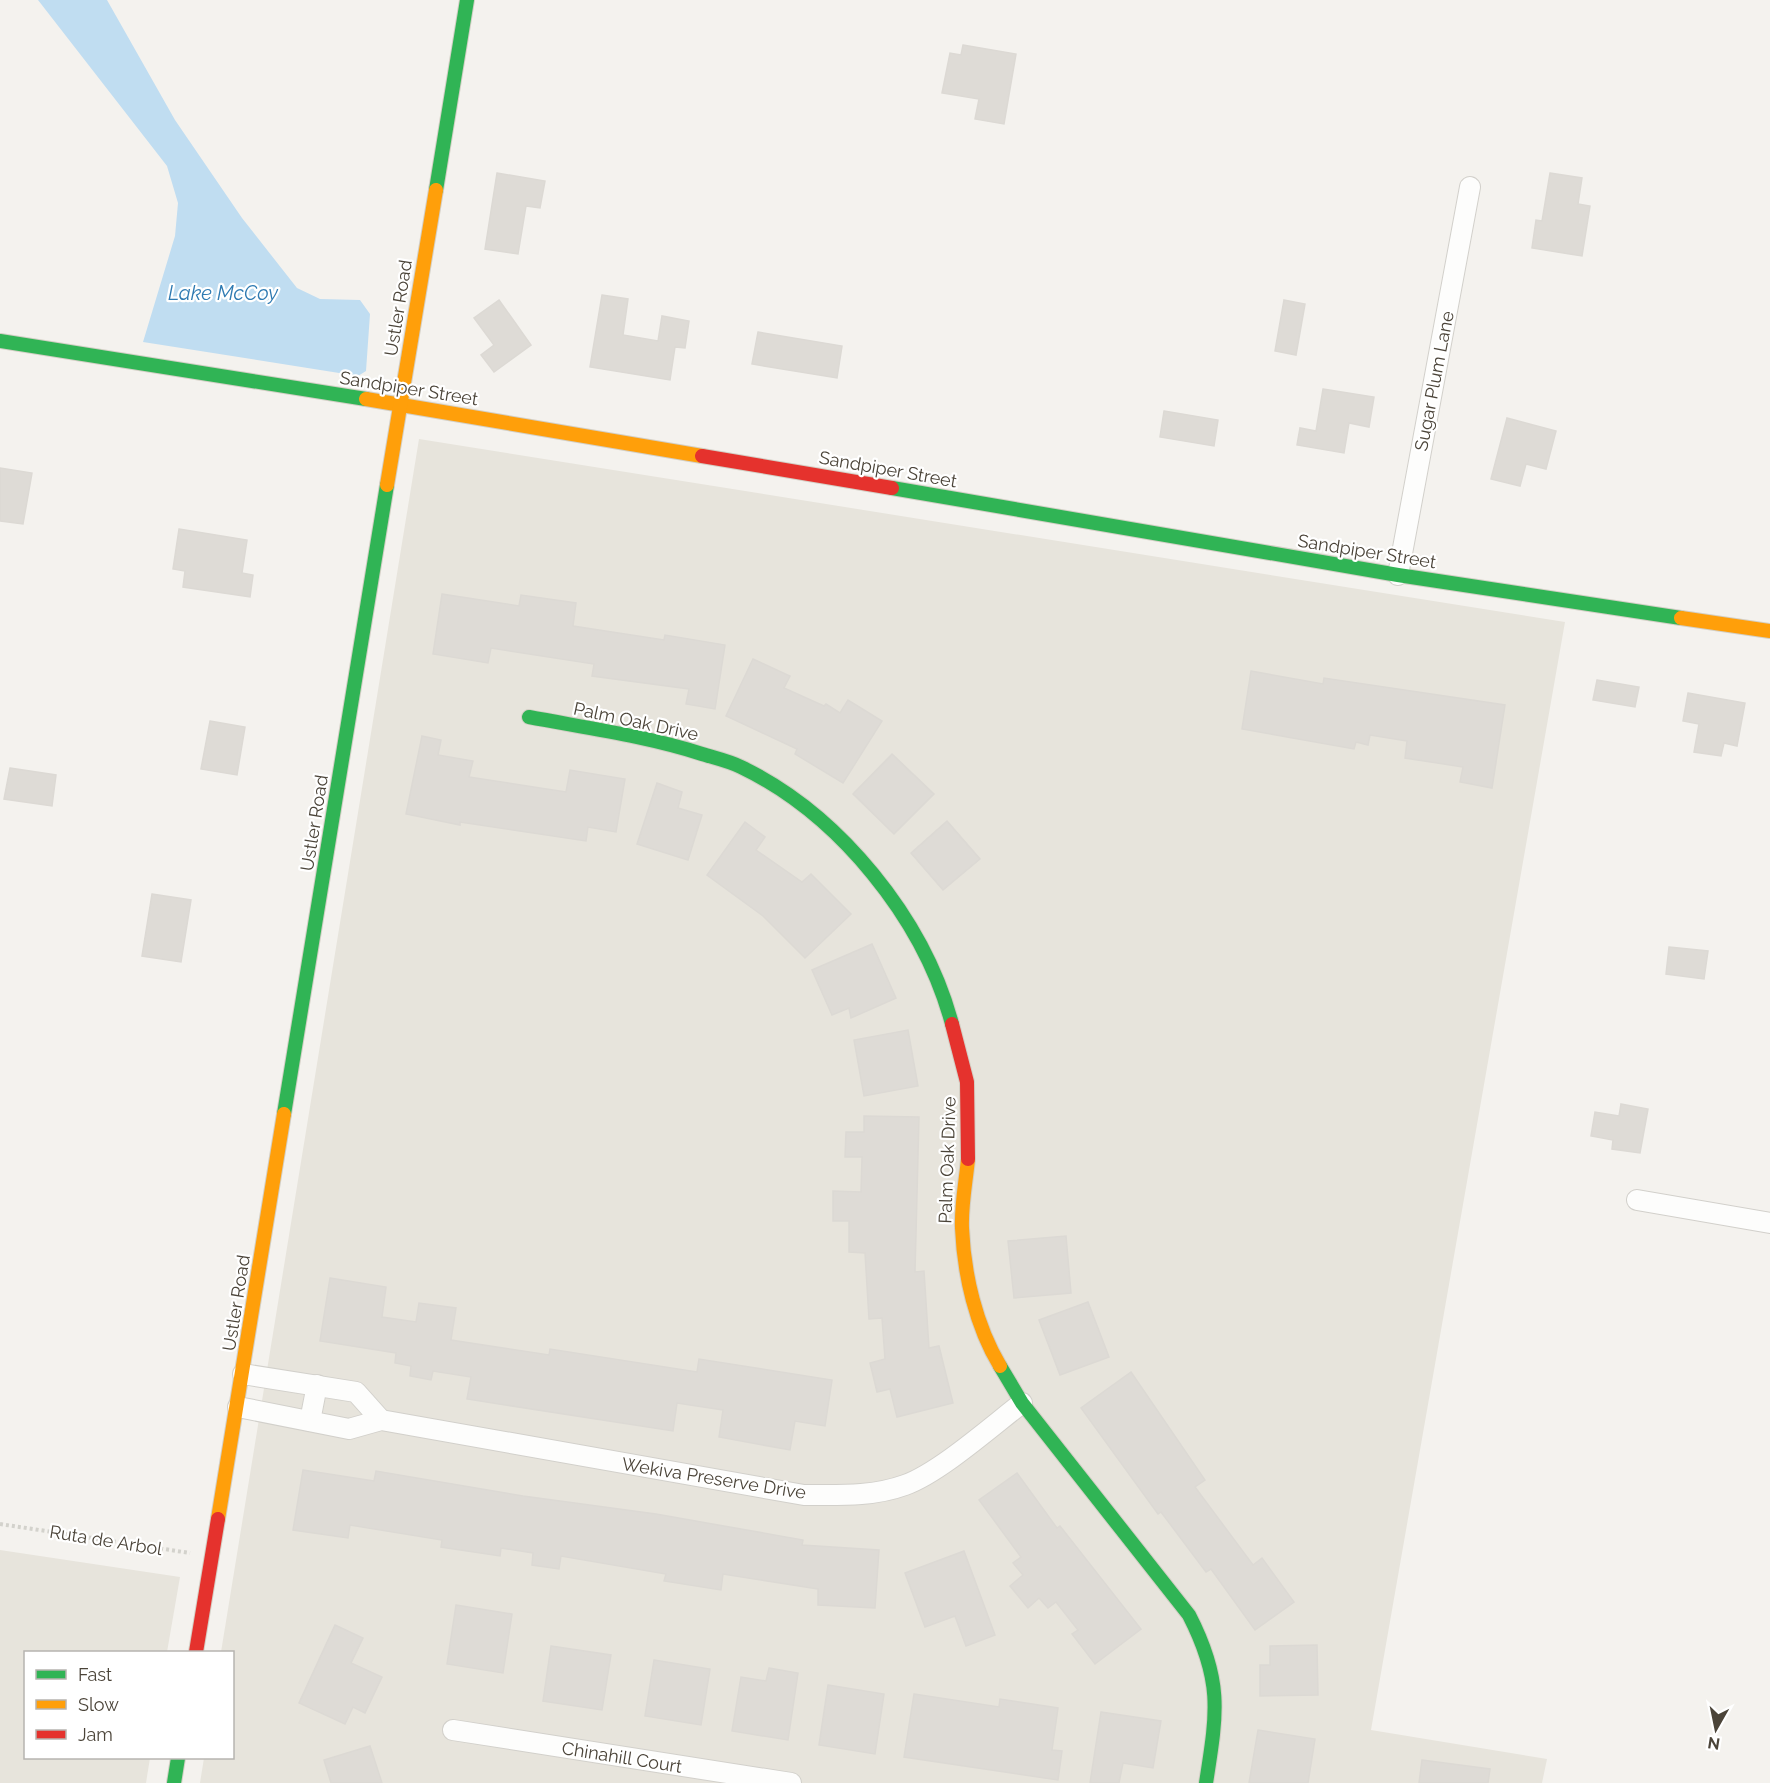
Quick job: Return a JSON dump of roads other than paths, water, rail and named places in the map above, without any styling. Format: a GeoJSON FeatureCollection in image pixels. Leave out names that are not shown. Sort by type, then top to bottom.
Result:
{"type":"FeatureCollection","features":[{"type":"Feature","properties":{"kind":"street","name":"Ustler Road"},"geometry":{"type":"LineString","coordinates":[[196,1651],[467,0]]}},
{"type":"Feature","properties":{"kind":"street","name":"Sugar Plum Lane"},"geometry":{"type":"LineString","coordinates":[[1398,575],[1470,187]]}},
{"type":"Feature","properties":{"kind":"street","name":"Sandpiper Street"},"geometry":{"type":"LineString","coordinates":[[0,341],[400,404],[1398,575],[1770,631]]}},
{"type":"Feature","properties":{"kind":"street","name":"Palm Oak Drive"},"geometry":{"type":"LineString","coordinates":[[529,717],[666,742],[740,766],[794,797],[850,849],[899,907],[928,960],[949,1014],[967,1082],[969,1152],[962,1227],[968,1281],[986,1343],[1022,1403],[1189,1615],[1206,1645],[1216,1676],[1217,1707],[1206,1783]]}},
{"type":"Feature","properties":{"kind":"street"},"geometry":{"type":"LineString","coordinates":[[1638,1200],[1770,1223]]}},
{"type":"Feature","properties":{"kind":"street"},"geometry":{"type":"LineString","coordinates":[[243,1374],[356,1392],[381,1420]]}},
{"type":"Feature","properties":{"kind":"street"},"geometry":{"type":"LineString","coordinates":[[310,1421],[317,1385]]}},
{"type":"Feature","properties":{"kind":"street","name":"Wekiva Preserve Drive"},"geometry":{"type":"LineString","coordinates":[[238,1407],[349,1429],[381,1420],[804,1495],[866,1495],[906,1485],[945,1462],[1022,1403]]}},
{"type":"Feature","properties":{"kind":"street","name":"Chinahill Court"},"geometry":{"type":"LineString","coordinates":[[453,1730],[791,1783]]}},
{"type":"Feature","properties":{"kind":"street"},"geometry":{"type":"LineString","coordinates":[[174,1783],[178,1759]]}},
{"type":"Feature","properties":{"kind":"water","name":"Lake McCoy"},"geometry":{"type":"Polygon","coordinates":[[[38,0],[107,0],[175,120],[242,218],[297,288],[320,299],[360,300],[370,314],[366,371],[358,376],[143,342],[175,236],[178,203],[167,166],[38,0]]]}}]}
